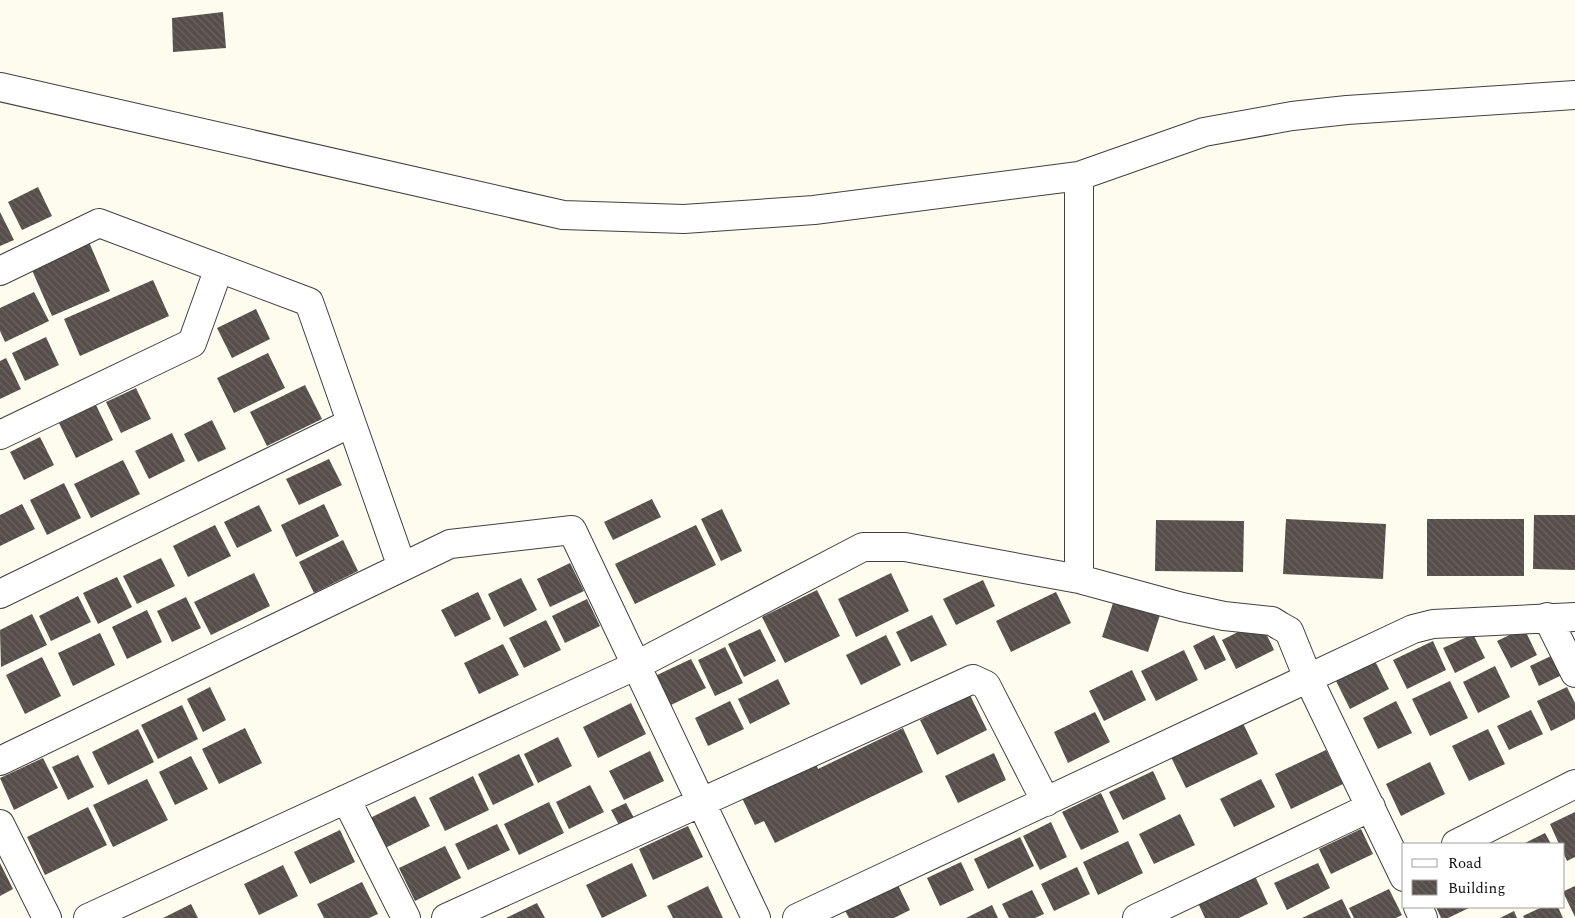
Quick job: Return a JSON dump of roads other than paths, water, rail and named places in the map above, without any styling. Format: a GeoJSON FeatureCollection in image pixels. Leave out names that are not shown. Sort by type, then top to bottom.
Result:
{"type":"FeatureCollection","features":[{"type":"Feature","properties":{"kind":"street"},"geometry":{"type":"LineString","coordinates":[[0,87],[563,215],[684,219],[814,210],[1079,176],[1204,132],[1255,122],[1347,110],[1575,95]]}},
{"type":"Feature","properties":{"kind":"street"},"geometry":{"type":"LineString","coordinates":[[1079,176],[1079,579]]}},
{"type":"Feature","properties":{"kind":"street"},"geometry":{"type":"LineString","coordinates":[[0,271],[99,223],[309,302],[402,567]]}},
{"type":"Feature","properties":{"kind":"street"},"geometry":{"type":"LineString","coordinates":[[0,435],[192,343],[219,268]]}},
{"type":"Feature","properties":{"kind":"street"},"geometry":{"type":"LineString","coordinates":[[0,594],[351,423]]}},
{"type":"Feature","properties":{"kind":"street"},"geometry":{"type":"LineString","coordinates":[[0,761],[450,544],[572,530],[756,918]]}},
{"type":"Feature","properties":{"kind":"street"},"geometry":{"type":"LineString","coordinates":[[88,918],[635,666],[863,547],[905,546],[1079,579],[1182,608],[1224,616],[1272,621],[1288,632],[1308,678],[1402,871]]}},
{"type":"Feature","properties":{"kind":"street"},"geometry":{"type":"LineString","coordinates":[[797,918],[1413,629],[1434,624],[1575,616]]}},
{"type":"Feature","properties":{"kind":"street"},"geometry":{"type":"LineString","coordinates":[[1547,617],[1575,674]]}},
{"type":"Feature","properties":{"kind":"street"},"geometry":{"type":"LineString","coordinates":[[446,918],[973,679],[986,685],[1046,802]]}},
{"type":"Feature","properties":{"kind":"street"},"geometry":{"type":"LineString","coordinates":[[1458,843],[1575,784]]}},
{"type":"Feature","properties":{"kind":"street"},"geometry":{"type":"LineString","coordinates":[[346,799],[406,918]]}},
{"type":"Feature","properties":{"kind":"street"},"geometry":{"type":"LineString","coordinates":[[1137,918],[1371,807]]}},
{"type":"Feature","properties":{"kind":"street"},"geometry":{"type":"LineString","coordinates":[[0,824],[46,918]]}}]}
